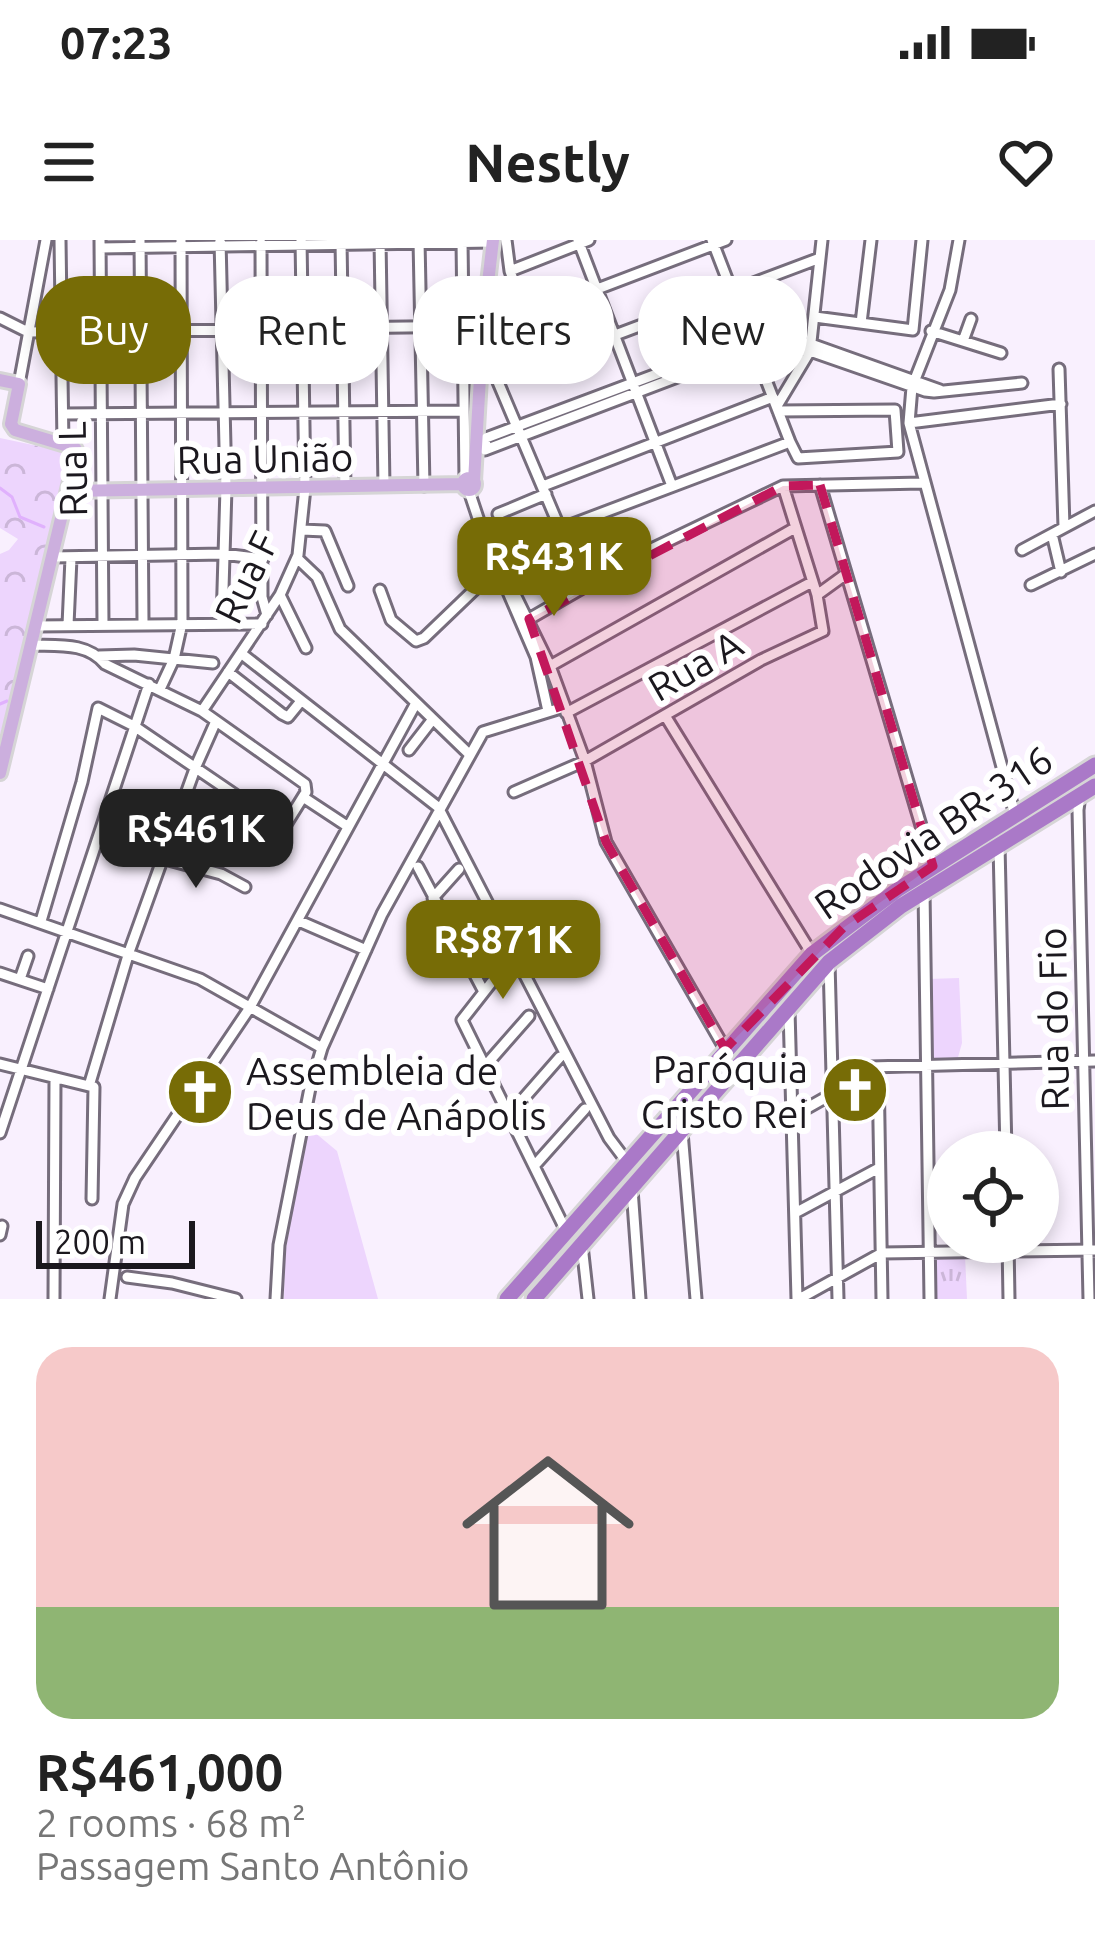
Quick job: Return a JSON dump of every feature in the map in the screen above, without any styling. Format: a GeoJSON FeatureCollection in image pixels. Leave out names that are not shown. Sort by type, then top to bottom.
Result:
{"type":"FeatureCollection","features":[{"type":"Feature","properties":{"kind":"highway","name":"Rodovia BR-316"},"geometry":{"type":"LineString","coordinates":[[603,1190],[812,955],[933,866],[1095,768]]}},
{"type":"Feature","properties":{"kind":"highway","name":"Rodovia BR-316"},"geometry":{"type":"LineString","coordinates":[[552,1277],[829,962],[924,891],[1081,797],[1076,784],[1095,768]]}},
{"type":"Feature","properties":{"kind":"highway"},"geometry":{"type":"LineString","coordinates":[[1006,841],[1054,803],[1054,791]]}},
{"type":"Feature","properties":{"kind":"highway"},"geometry":{"type":"LineString","coordinates":[[507,1299],[523,1290],[603,1190]]}},
{"type":"Feature","properties":{"kind":"highway"},"geometry":{"type":"LineString","coordinates":[[534,1299],[552,1277],[543,1267],[578,1229],[603,1190]]}},
{"type":"Feature","properties":{"kind":"main road"},"geometry":{"type":"LineString","coordinates":[[491,276],[497,241]]}},
{"type":"Feature","properties":{"kind":"main road"},"geometry":{"type":"LineString","coordinates":[[0,380],[19,384],[11,424],[15,430],[69,447],[69,491],[0,773]]}},
{"type":"Feature","properties":{"kind":"main road"},"geometry":{"type":"LineString","coordinates":[[469,485],[478,384]]}},
{"type":"Feature","properties":{"kind":"main road","name":"Rua União"},"geometry":{"type":"LineString","coordinates":[[69,491],[469,485]]}},
{"type":"Feature","properties":{"kind":"street"},"geometry":{"type":"LineString","coordinates":[[19,384],[46,240]]}},
{"type":"Feature","properties":{"kind":"street"},"geometry":{"type":"LineString","coordinates":[[60,240],[61,276]]}},
{"type":"Feature","properties":{"kind":"street"},"geometry":{"type":"LineString","coordinates":[[614,283],[726,240]]}},
{"type":"Feature","properties":{"kind":"street"},"geometry":{"type":"LineString","coordinates":[[776,405],[810,347],[819,240]]}},
{"type":"Feature","properties":{"kind":"street"},"geometry":{"type":"LineString","coordinates":[[860,323],[871,240]]}},
{"type":"Feature","properties":{"kind":"street"},"geometry":{"type":"LineString","coordinates":[[815,317],[914,330],[922,240]]}},
{"type":"Feature","properties":{"kind":"street"},"geometry":{"type":"LineString","coordinates":[[958,240],[950,290],[913,384],[909,423],[1015,815]]}},
{"type":"Feature","properties":{"kind":"street"},"geometry":{"type":"LineString","coordinates":[[419,241],[420,276]]}},
{"type":"Feature","properties":{"kind":"street"},"geometry":{"type":"LineString","coordinates":[[462,241],[462,276]]}},
{"type":"Feature","properties":{"kind":"street"},"geometry":{"type":"LineString","coordinates":[[100,244],[497,241],[512,276]]}},
{"type":"Feature","properties":{"kind":"street"},"geometry":{"type":"LineString","coordinates":[[510,271],[582,241],[593,276]]}},
{"type":"Feature","properties":{"kind":"street"},"geometry":{"type":"LineString","coordinates":[[261,242],[261,276]]}},
{"type":"Feature","properties":{"kind":"street","name":"Rua F"},"geometry":{"type":"LineString","coordinates":[[301,242],[301,276]]}},
{"type":"Feature","properties":{"kind":"street"},"geometry":{"type":"LineString","coordinates":[[341,242],[341,276]]}},
{"type":"Feature","properties":{"kind":"street"},"geometry":{"type":"LineString","coordinates":[[380,242],[381,276]]}},
{"type":"Feature","properties":{"kind":"street"},"geometry":{"type":"LineString","coordinates":[[713,242],[727,276]]}},
{"type":"Feature","properties":{"kind":"street","name":"Rua L"},"geometry":{"type":"LineString","coordinates":[[140,243],[141,276]]}},
{"type":"Feature","properties":{"kind":"street"},"geometry":{"type":"LineString","coordinates":[[181,243],[181,276]]}},
{"type":"Feature","properties":{"kind":"street"},"geometry":{"type":"LineString","coordinates":[[220,243],[221,276]]}},
{"type":"Feature","properties":{"kind":"street","name":"Rua L"},"geometry":{"type":"LineString","coordinates":[[100,244],[100,276]]}},
{"type":"Feature","properties":{"kind":"street"},"geometry":{"type":"LineString","coordinates":[[768,276],[821,255]]}},
{"type":"Feature","properties":{"kind":"street"},"geometry":{"type":"LineString","coordinates":[[0,318],[36,332]]}},
{"type":"Feature","properties":{"kind":"street"},"geometry":{"type":"LineString","coordinates":[[963,341],[971,320]]}},
{"type":"Feature","properties":{"kind":"street"},"geometry":{"type":"LineString","coordinates":[[638,326],[615,335],[672,487]]}},
{"type":"Feature","properties":{"kind":"street"},"geometry":{"type":"LineString","coordinates":[[932,331],[989,355]]}},
{"type":"Feature","properties":{"kind":"street"},"geometry":{"type":"LineString","coordinates":[[807,347],[850,368],[940,390]]}},
{"type":"Feature","properties":{"kind":"street"},"geometry":{"type":"LineString","coordinates":[[1059,369],[1064,527]]}},
{"type":"Feature","properties":{"kind":"street"},"geometry":{"type":"LineString","coordinates":[[913,384],[925,391],[1022,381],[1022,408]]}},
{"type":"Feature","properties":{"kind":"street"},"geometry":{"type":"LineString","coordinates":[[63,384],[69,447]]}},
{"type":"Feature","properties":{"kind":"street","name":"Rua L"},"geometry":{"type":"LineString","coordinates":[[101,384],[103,624]]}},
{"type":"Feature","properties":{"kind":"street","name":"Rua L"},"geometry":{"type":"LineString","coordinates":[[143,384],[143,622]]}},
{"type":"Feature","properties":{"kind":"street"},"geometry":{"type":"LineString","coordinates":[[0,1133],[134,726],[174,658],[182,623],[184,555],[182,384]]}},
{"type":"Feature","properties":{"kind":"street"},"geometry":{"type":"LineString","coordinates":[[222,623],[223,384]]}},
{"type":"Feature","properties":{"kind":"street"},"geometry":{"type":"LineString","coordinates":[[35,626],[265,619],[262,384]]}},
{"type":"Feature","properties":{"kind":"street","name":"Rua F"},"geometry":{"type":"LineString","coordinates":[[202,711],[280,595],[297,558],[305,488],[302,384]]}},
{"type":"Feature","properties":{"kind":"street"},"geometry":{"type":"LineString","coordinates":[[342,384],[345,488]]}},
{"type":"Feature","properties":{"kind":"street"},"geometry":{"type":"LineString","coordinates":[[383,384],[384,486]]}},
{"type":"Feature","properties":{"kind":"street"},"geometry":{"type":"LineString","coordinates":[[423,384],[424,486]]}},
{"type":"Feature","properties":{"kind":"street"},"geometry":{"type":"LineString","coordinates":[[463,384],[469,485],[479,521],[500,553],[550,666],[586,761],[609,849],[725,1048]]}},
{"type":"Feature","properties":{"kind":"street"},"geometry":{"type":"LineString","coordinates":[[499,384],[561,530]]}},
{"type":"Feature","properties":{"kind":"street"},"geometry":{"type":"LineString","coordinates":[[519,433],[646,384]]}},
{"type":"Feature","properties":{"kind":"street"},"geometry":{"type":"LineString","coordinates":[[498,514],[655,442],[776,405],[897,411],[899,449],[895,455],[798,458],[790,442],[776,405],[768,384]]}},
{"type":"Feature","properties":{"kind":"street"},"geometry":{"type":"LineString","coordinates":[[1009,385],[1009,410]]}},
{"type":"Feature","properties":{"kind":"street"},"geometry":{"type":"LineString","coordinates":[[922,420],[925,391]]}},
{"type":"Feature","properties":{"kind":"street"},"geometry":{"type":"LineString","coordinates":[[909,423],[1061,404]]}},
{"type":"Feature","properties":{"kind":"street"},"geometry":{"type":"LineString","coordinates":[[64,414],[463,411]]}},
{"type":"Feature","properties":{"kind":"street"},"geometry":{"type":"LineString","coordinates":[[500,553],[790,442]]}},
{"type":"Feature","properties":{"kind":"street"},"geometry":{"type":"LineString","coordinates":[[529,619],[643,553],[771,490],[922,483]]}},
{"type":"Feature","properties":{"kind":"street"},"geometry":{"type":"LineString","coordinates":[[820,485],[933,866]]}},
{"type":"Feature","properties":{"kind":"street"},"geometry":{"type":"LineString","coordinates":[[783,486],[817,595],[846,574]]}},
{"type":"Feature","properties":{"kind":"street"},"geometry":{"type":"LineString","coordinates":[[1022,550],[1093,512],[1095,529]]}},
{"type":"Feature","properties":{"kind":"street"},"geometry":{"type":"LineString","coordinates":[[550,666],[796,528]]}},
{"type":"Feature","properties":{"kind":"street"},"geometry":{"type":"LineString","coordinates":[[302,530],[325,530],[348,586]]}},
{"type":"Feature","properties":{"kind":"street"},"geometry":{"type":"LineString","coordinates":[[1052,534],[1061,572]]}},
{"type":"Feature","properties":{"kind":"street"},"geometry":{"type":"LineString","coordinates":[[380,590],[391,620],[416,641],[497,568],[500,553]]}},
{"type":"Feature","properties":{"kind":"street"},"geometry":{"type":"LineString","coordinates":[[52,557],[223,554],[263,559]]}},
{"type":"Feature","properties":{"kind":"street"},"geometry":{"type":"LineString","coordinates":[[1031,585],[1095,554]]}},
{"type":"Feature","properties":{"kind":"street"},"geometry":{"type":"LineString","coordinates":[[68,625],[71,558]]}},
{"type":"Feature","properties":{"kind":"street"},"geometry":{"type":"LineString","coordinates":[[297,558],[316,577],[340,629],[468,753]]}},
{"type":"Feature","properties":{"kind":"street"},"geometry":{"type":"LineString","coordinates":[[497,568],[536,657],[548,711]]}},
{"type":"Feature","properties":{"kind":"street"},"geometry":{"type":"LineString","coordinates":[[277,1299],[279,1245],[322,1048],[366,950],[468,753],[488,728],[565,710],[812,582]]}},
{"type":"Feature","properties":{"kind":"street"},"geometry":{"type":"LineString","coordinates":[[280,595],[305,648]]}},
{"type":"Feature","properties":{"kind":"street","name":"Rua A"},"geometry":{"type":"LineString","coordinates":[[514,792],[586,761],[761,660],[823,631],[817,595]]}},
{"type":"Feature","properties":{"kind":"street"},"geometry":{"type":"LineString","coordinates":[[31,645],[79,646],[202,711],[305,784],[304,794],[270,850]]}},
{"type":"Feature","properties":{"kind":"street"},"geometry":{"type":"LineString","coordinates":[[242,654],[438,807],[608,1138],[627,1162]]}},
{"type":"Feature","properties":{"kind":"street"},"geometry":{"type":"LineString","coordinates":[[97,656],[213,663]]}},
{"type":"Feature","properties":{"kind":"street"},"geometry":{"type":"LineString","coordinates":[[228,672],[288,717],[301,701]]}},
{"type":"Feature","properties":{"kind":"street"},"geometry":{"type":"LineString","coordinates":[[110,1299],[123,1204],[135,1178],[249,1009],[416,703]]}},
{"type":"Feature","properties":{"kind":"street"},"geometry":{"type":"LineString","coordinates":[[41,920],[82,782],[98,708],[134,726],[284,828]]}},
{"type":"Feature","properties":{"kind":"street"},"geometry":{"type":"LineString","coordinates":[[667,717],[812,955]]}},
{"type":"Feature","properties":{"kind":"street"},"geometry":{"type":"LineString","coordinates":[[409,750],[433,719]]}},
{"type":"Feature","properties":{"kind":"street"},"geometry":{"type":"LineString","coordinates":[[92,1199],[91,1087],[128,952],[216,721]]}},
{"type":"Feature","properties":{"kind":"street"},"geometry":{"type":"LineString","coordinates":[[304,794],[347,826]]}},
{"type":"Feature","properties":{"kind":"street","name":"Rua do Fio"},"geometry":{"type":"LineString","coordinates":[[1081,797],[1089,1061],[1089,1299]]}},
{"type":"Feature","properties":{"kind":"street"},"geometry":{"type":"LineString","coordinates":[[1006,841],[1006,1131]]}},
{"type":"Feature","properties":{"kind":"street"},"geometry":{"type":"LineString","coordinates":[[161,858],[221,874],[245,887]]}},
{"type":"Feature","properties":{"kind":"street"},"geometry":{"type":"LineString","coordinates":[[418,867],[483,990]]}},
{"type":"Feature","properties":{"kind":"street"},"geometry":{"type":"LineString","coordinates":[[433,898],[459,869]]}},
{"type":"Feature","properties":{"kind":"street"},"geometry":{"type":"LineString","coordinates":[[924,891],[928,1131]]}},
{"type":"Feature","properties":{"kind":"street"},"geometry":{"type":"LineString","coordinates":[[0,909],[200,979],[322,1048]]}},
{"type":"Feature","properties":{"kind":"street"},"geometry":{"type":"LineString","coordinates":[[1082,911],[1095,910]]}},
{"type":"Feature","properties":{"kind":"street"},"geometry":{"type":"LineString","coordinates":[[458,943],[484,912]]}},
{"type":"Feature","properties":{"kind":"street"},"geometry":{"type":"LineString","coordinates":[[298,921],[366,950]]}},
{"type":"Feature","properties":{"kind":"street"},"geometry":{"type":"LineString","coordinates":[[20,979],[28,956]]}},
{"type":"Feature","properties":{"kind":"street"},"geometry":{"type":"LineString","coordinates":[[509,960],[462,1015],[566,1231]]}},
{"type":"Feature","properties":{"kind":"street"},"geometry":{"type":"LineString","coordinates":[[829,962],[838,1299]]}},
{"type":"Feature","properties":{"kind":"street"},"geometry":{"type":"LineString","coordinates":[[0,973],[48,989]]}},
{"type":"Feature","properties":{"kind":"street"},"geometry":{"type":"LineString","coordinates":[[788,1005],[798,1299],[882,1253],[927,1251]]}},
{"type":"Feature","properties":{"kind":"street"},"geometry":{"type":"LineString","coordinates":[[486,1065],[529,1016]]}},
{"type":"Feature","properties":{"kind":"street"},"geometry":{"type":"LineString","coordinates":[[510,1114],[560,1058]]}},
{"type":"Feature","properties":{"kind":"street"},"geometry":{"type":"LineString","coordinates":[[833,1068],[1089,1061]]}},
{"type":"Feature","properties":{"kind":"street"},"geometry":{"type":"LineString","coordinates":[[0,1064],[91,1087]]}},
{"type":"Feature","properties":{"kind":"street"},"geometry":{"type":"LineString","coordinates":[[878,1067],[882,1299]]}},
{"type":"Feature","properties":{"kind":"street"},"geometry":{"type":"LineString","coordinates":[[54,1299],[55,1078]]}},
{"type":"Feature","properties":{"kind":"street"},"geometry":{"type":"LineString","coordinates":[[794,1116],[832,1094]]}},
{"type":"Feature","properties":{"kind":"street"},"geometry":{"type":"LineString","coordinates":[[535,1165],[585,1109]]}},
{"type":"Feature","properties":{"kind":"street"},"geometry":{"type":"LineString","coordinates":[[682,1127],[696,1299]]}},
{"type":"Feature","properties":{"kind":"street"},"geometry":{"type":"LineString","coordinates":[[795,1213],[879,1168]]}},
{"type":"Feature","properties":{"kind":"street"},"geometry":{"type":"LineString","coordinates":[[632,1184],[640,1299]]}},
{"type":"Feature","properties":{"kind":"street"},"geometry":{"type":"LineString","coordinates":[[582,1243],[588,1299]]}},
{"type":"Feature","properties":{"kind":"street"},"geometry":{"type":"LineString","coordinates":[[1059,1248],[1091,1250]]}},
{"type":"Feature","properties":{"kind":"street"},"geometry":{"type":"LineString","coordinates":[[930,1263],[930,1299]]}},
{"type":"Feature","properties":{"kind":"street"},"geometry":{"type":"LineString","coordinates":[[1008,1263],[1009,1299]]}},
{"type":"Feature","properties":{"kind":"street"},"geometry":{"type":"LineString","coordinates":[[127,1277],[172,1282],[236,1299]]}},
{"type":"Feature","properties":{"kind":"highlighted area"},"geometry":{"type":"Polygon","coordinates":[[[820,485],[933,866],[843,928],[725,1049],[606,842],[529,619],[783,486],[820,485]]]}},
{"type":"Feature","properties":{"kind":"green space"},"geometry":{"type":"Polygon","coordinates":[[[0,438],[71,453],[0,736],[0,554],[18,539],[0,528],[0,438]]]}},
{"type":"Feature","properties":{"kind":"green space"},"geometry":{"type":"Polygon","coordinates":[[[959,978],[962,1043],[957,1061],[929,1062],[928,979],[959,978]]]}},
{"type":"Feature","properties":{"kind":"green space"},"geometry":{"type":"Polygon","coordinates":[[[307,1126],[337,1151],[378,1299],[284,1299],[285,1254],[307,1126]]]}},
{"type":"Feature","properties":{"kind":"green space"},"geometry":{"type":"Polygon","coordinates":[[[931,1263],[965,1263],[967,1299],[934,1299],[931,1263]]]}},
{"type":"Feature","properties":{"kind":"waterway"},"geometry":{"type":"LineString","coordinates":[[0,488],[12,497],[20,517],[44,527]]}},
{"type":"Feature","properties":{"kind":"waterway"},"geometry":{"type":"LineString","coordinates":[[0,704],[7,701]]}},
{"type":"Feature","properties":{"kind":"place","name":"Paróquia Cristo Rei"},"geometry":{"type":"Point","coordinates":[855,1090]}},
{"type":"Feature","properties":{"kind":"place","name":"Assembleia de Deus de Anápolis"},"geometry":{"type":"Point","coordinates":[200,1092]}}]}
